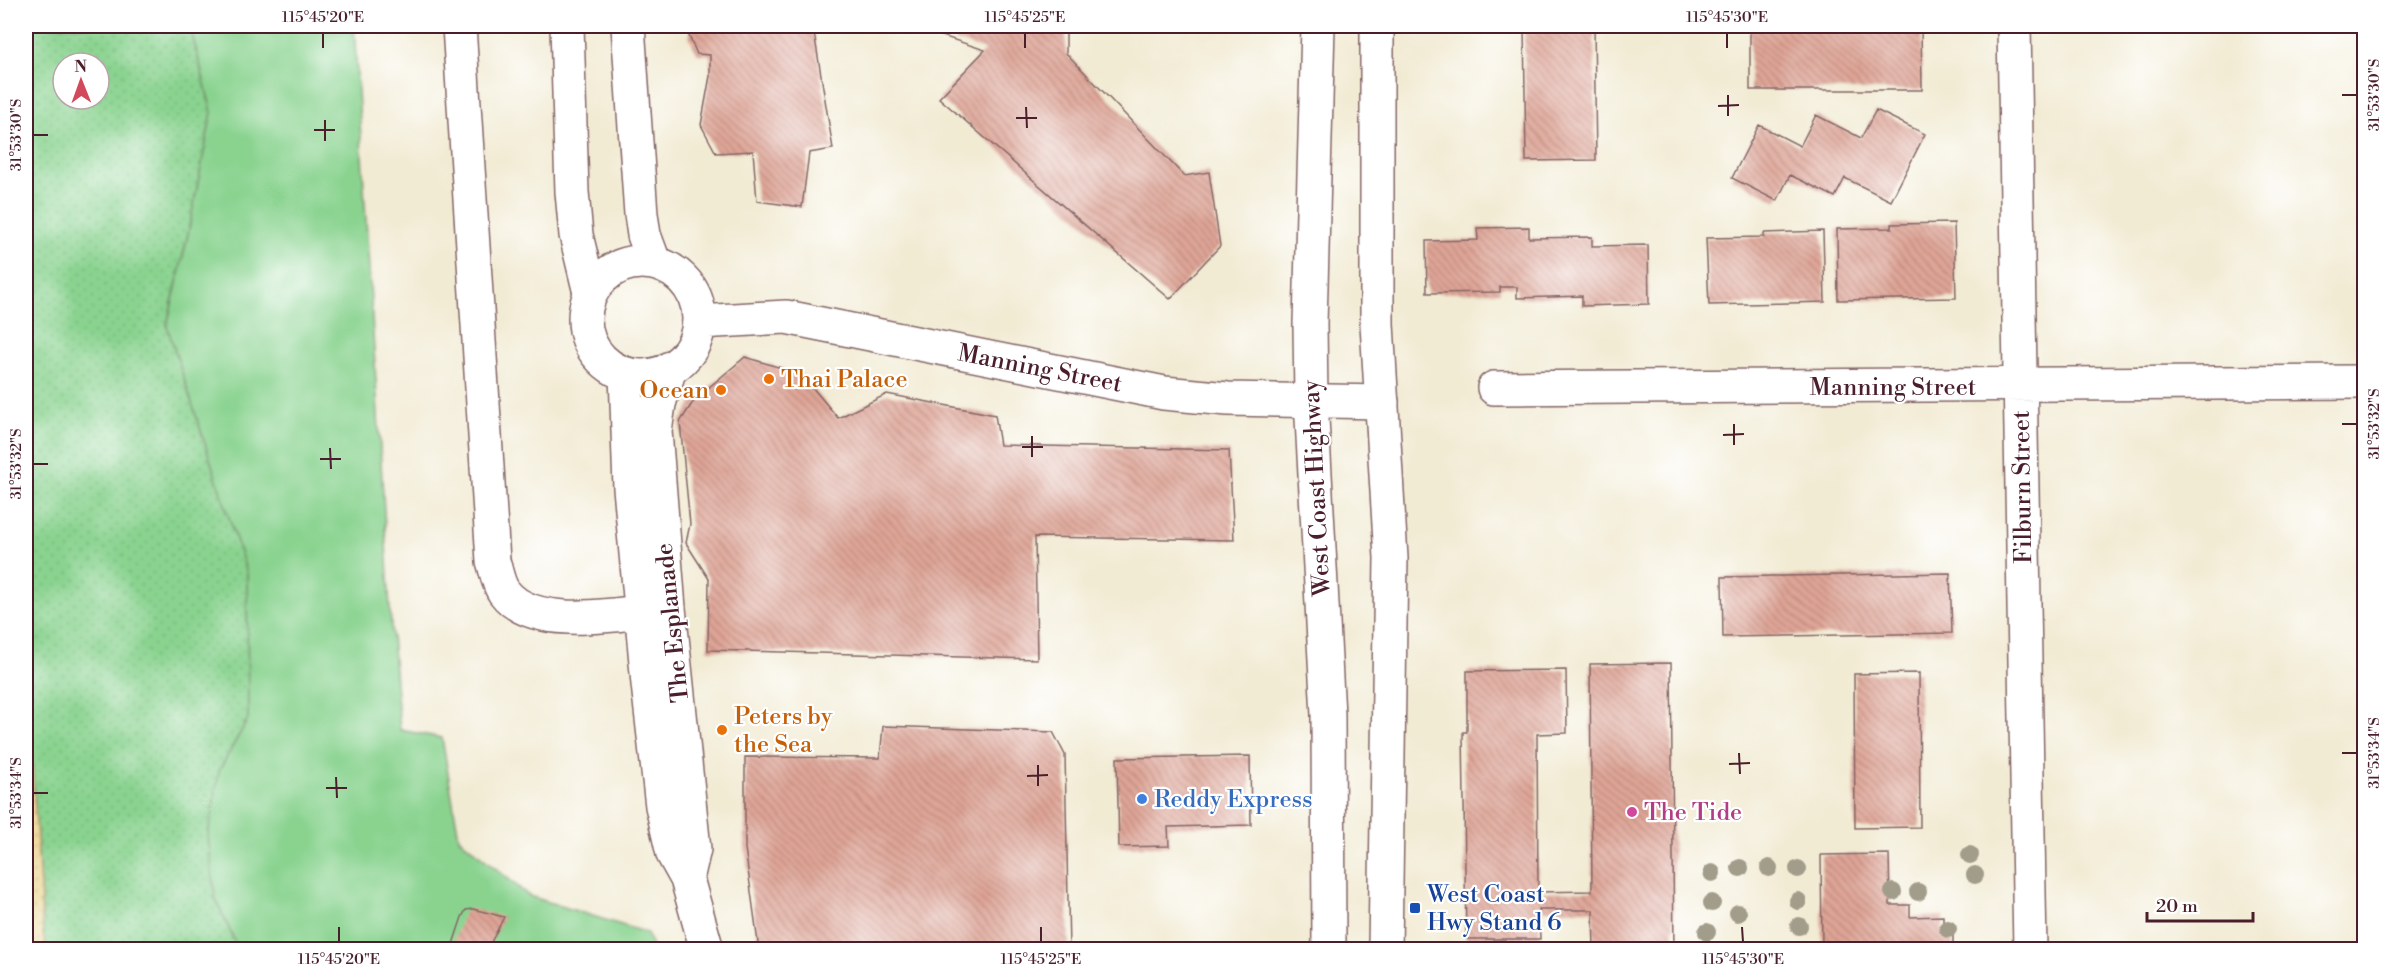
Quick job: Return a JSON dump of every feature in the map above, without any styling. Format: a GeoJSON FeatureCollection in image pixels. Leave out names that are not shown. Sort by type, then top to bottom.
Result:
{"type":"FeatureCollection","features":[{"type":"Feature","properties":{"kind":"main road"},"geometry":{"type":"LineString","coordinates":[[459,26],[493,561],[503,591],[527,611],[566,618],[655,610]]}},
{"type":"Feature","properties":{"kind":"main road"},"geometry":{"type":"LineString","coordinates":[[567,26],[574,214],[576,236],[590,293]]}},
{"type":"Feature","properties":{"kind":"main road"},"geometry":{"type":"LineString","coordinates":[[628,26],[641,214],[644,235],[654,262]]}},
{"type":"Feature","properties":{"kind":"main road","name":"West Coast Highway"},"geometry":{"type":"LineString","coordinates":[[1318,26],[1310,324],[1311,400],[1328,715],[1329,950]]}},
{"type":"Feature","properties":{"kind":"main road"},"geometry":{"type":"LineString","coordinates":[[1377,26],[1377,324],[1391,558],[1385,950]]}},
{"type":"Feature","properties":{"kind":"main road","name":"Filburn Street"},"geometry":{"type":"LineString","coordinates":[[2014,26],[2030,950]]}},
{"type":"Feature","properties":{"kind":"main road"},"geometry":{"type":"LineString","coordinates":[[636,262],[654,262],[670,268],[692,291],[698,306],[699,322],[695,340],[685,357],[670,368],[656,374],[641,376],[626,374],[611,367],[598,356],[589,342],[584,326],[585,309],[590,293],[602,278],[617,267],[636,262]]}},
{"type":"Feature","properties":{"kind":"main road","name":"Manning Street"},"geometry":{"type":"LineString","coordinates":[[699,322],[786,317],[1164,393],[1228,399],[1382,402]]}},
{"type":"Feature","properties":{"kind":"main road","name":"The Esplanade"},"geometry":{"type":"LineString","coordinates":[[670,368],[659,404],[655,431],[655,610],[662,806],[673,854],[687,879],[707,950]]}},
{"type":"Feature","properties":{"kind":"main road","name":"The Esplanade"},"geometry":{"type":"LineString","coordinates":[[626,374],[630,488],[655,610]]}},
{"type":"Feature","properties":{"kind":"main road","name":"Manning Street"},"geometry":{"type":"LineString","coordinates":[[1494,388],[2364,382]]}},
{"type":"Feature","properties":{"kind":"green space"},"geometry":{"type":"Polygon","coordinates":[[[26,26],[190,26],[212,112],[167,325],[247,573],[248,719],[219,771],[215,897],[238,949],[46,949],[43,934],[26,664],[26,26]]]}},
{"type":"Feature","properties":{"kind":"green space"},"geometry":{"type":"Polygon","coordinates":[[[190,26],[354,26],[391,624],[400,730],[442,738],[459,838],[529,896],[647,933],[653,949],[238,949],[215,897],[208,836],[219,771],[248,719],[247,573],[167,326],[212,112],[190,26]]]}},
{"type":"Feature","properties":{"kind":"sand"},"geometry":{"type":"Polygon","coordinates":[[[26,664],[43,934],[46,949],[26,949],[26,664]]]}},
{"type":"Feature","properties":{"kind":"building"},"geometry":{"type":"Polygon","coordinates":[[[693,26],[813,26],[833,149],[809,153],[802,207],[757,201],[753,151],[716,153],[701,125],[710,76],[710,55],[697,54],[689,36],[693,26]]]}},
{"type":"Feature","properties":{"kind":"building"},"geometry":{"type":"Polygon","coordinates":[[[931,26],[1066,26],[1066,53],[1184,176],[1209,172],[1220,246],[1170,299],[939,98],[985,50],[933,33],[931,26]]]}},
{"type":"Feature","properties":{"kind":"building"},"geometry":{"type":"Polygon","coordinates":[[[1524,26],[1594,26],[1596,160],[1526,161],[1524,26]]]}},
{"type":"Feature","properties":{"kind":"building"},"geometry":{"type":"Polygon","coordinates":[[[1750,26],[1921,26],[1922,90],[1750,90],[1750,26]]]}},
{"type":"Feature","properties":{"kind":"building"},"geometry":{"type":"Polygon","coordinates":[[[1876,110],[1925,134],[1891,201],[1845,178],[1835,197],[1790,175],[1777,201],[1732,178],[1759,125],[1800,146],[1816,115],[1861,138],[1876,110]]]}},
{"type":"Feature","properties":{"kind":"building"},"geometry":{"type":"Polygon","coordinates":[[[1954,223],[1956,298],[1838,300],[1837,229],[1892,228],[1892,224],[1954,223]]]}},
{"type":"Feature","properties":{"kind":"building"},"geometry":{"type":"Polygon","coordinates":[[[1529,227],[1529,238],[1592,237],[1592,246],[1648,245],[1649,304],[1582,306],[1582,296],[1517,298],[1517,287],[1500,287],[1500,292],[1427,293],[1426,241],[1478,240],[1477,228],[1529,227]]]}},
{"type":"Feature","properties":{"kind":"building"},"geometry":{"type":"Polygon","coordinates":[[[1823,231],[1825,302],[1709,305],[1706,238],[1764,237],[1764,233],[1823,231]]]}},
{"type":"Feature","properties":{"kind":"building"},"geometry":{"type":"Polygon","coordinates":[[[745,357],[801,374],[838,418],[887,394],[995,415],[1000,445],[1229,450],[1234,540],[1035,537],[1037,659],[708,650],[709,579],[686,543],[690,524],[680,422],[695,399],[745,357]]]}},
{"type":"Feature","properties":{"kind":"building"},"geometry":{"type":"Polygon","coordinates":[[[1950,573],[1952,633],[1723,637],[1722,577],[1950,573]]]}},
{"type":"Feature","properties":{"kind":"building","name":"The Tide"},"geometry":{"type":"Polygon","coordinates":[[[1671,663],[1674,950],[1594,950],[1593,910],[1539,910],[1540,939],[1466,939],[1463,732],[1467,732],[1467,671],[1566,670],[1567,733],[1537,734],[1538,892],[1592,891],[1590,664],[1671,663]]]}},
{"type":"Feature","properties":{"kind":"building"},"geometry":{"type":"Polygon","coordinates":[[[1919,673],[1920,827],[1855,828],[1854,674],[1919,673]]]}},
{"type":"Feature","properties":{"kind":"building"},"geometry":{"type":"Polygon","coordinates":[[[883,726],[1053,732],[1065,755],[1069,950],[759,950],[745,848],[745,757],[880,758],[883,726]]]}},
{"type":"Feature","properties":{"kind":"building"},"geometry":{"type":"Polygon","coordinates":[[[1250,756],[1251,825],[1168,827],[1169,846],[1119,847],[1117,758],[1250,756]]]}},
{"type":"Feature","properties":{"kind":"building"},"geometry":{"type":"Polygon","coordinates":[[[1889,854],[1890,905],[1910,905],[1910,917],[1943,916],[1943,935],[1953,935],[1953,950],[1822,950],[1821,855],[1889,854]]]}},
{"type":"Feature","properties":{"kind":"building"},"geometry":{"type":"Polygon","coordinates":[[[473,909],[504,917],[487,950],[451,950],[462,917],[466,910],[473,909]]]}},
{"type":"Feature","properties":{"kind":"place","name":"Thai Palace"},"geometry":{"type":"Point","coordinates":[769,379]}},
{"type":"Feature","properties":{"kind":"place","name":"Ocean"},"geometry":{"type":"Point","coordinates":[721,390]}},
{"type":"Feature","properties":{"kind":"place","name":"Peters by the Sea"},"geometry":{"type":"Point","coordinates":[722,730]}},
{"type":"Feature","properties":{"kind":"place","name":"Reddy Express"},"geometry":{"type":"Point","coordinates":[1142,799]}},
{"type":"Feature","properties":{"kind":"place","name":"The Tide"},"geometry":{"type":"Point","coordinates":[1632,812]}},
{"type":"Feature","properties":{"kind":"place","name":"West Coast Hwy Stand 6"},"geometry":{"type":"Point","coordinates":[1415,908]}}]}
